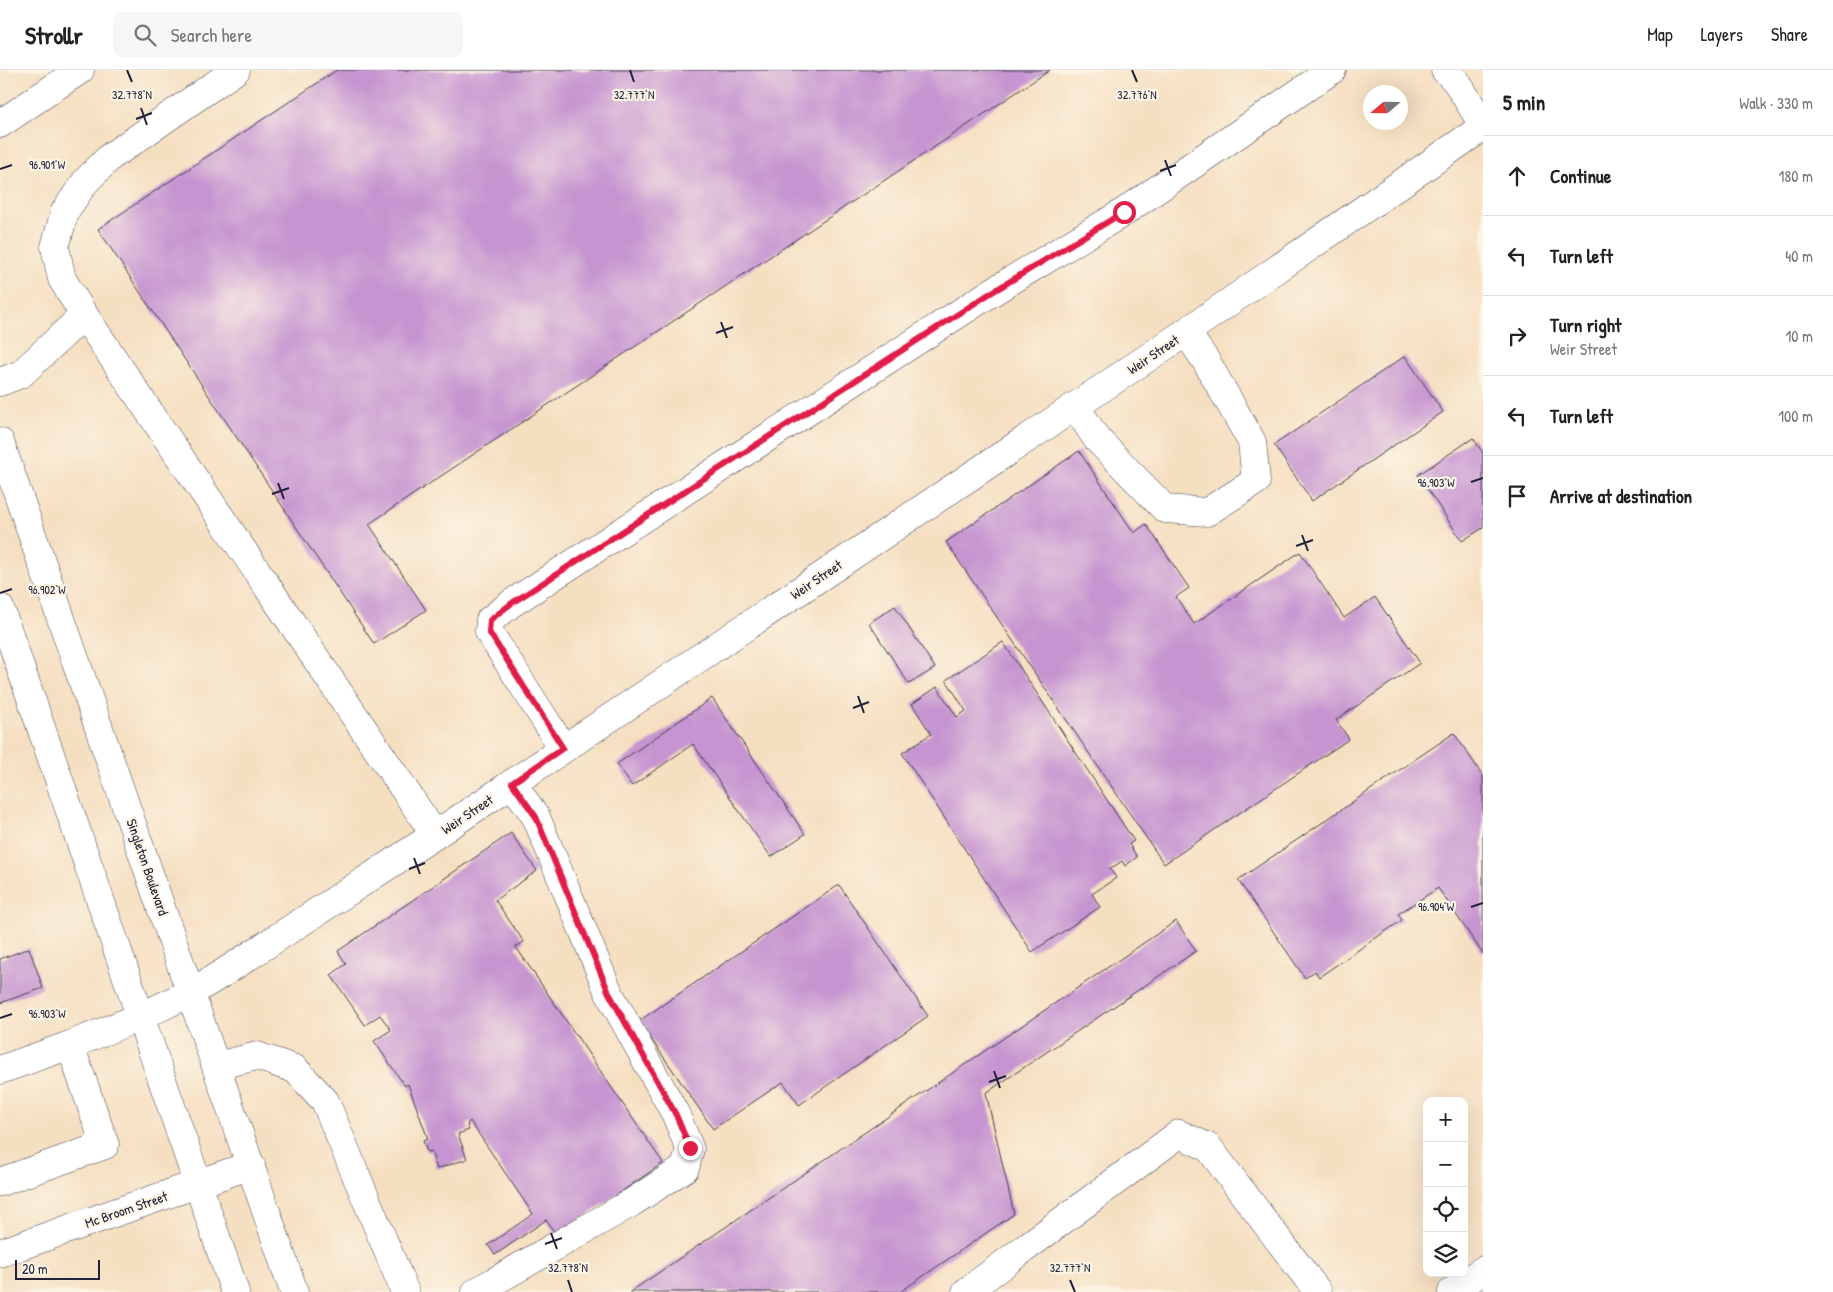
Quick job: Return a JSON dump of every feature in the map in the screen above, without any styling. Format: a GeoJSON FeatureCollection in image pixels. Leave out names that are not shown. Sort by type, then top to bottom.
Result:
{"type":"FeatureCollection","features":[{"type":"Feature","properties":{"kind":"street"},"geometry":{"type":"LineString","coordinates":[[0,124],[80,70]]}},
{"type":"Feature","properties":{"kind":"street"},"geometry":{"type":"LineString","coordinates":[[236,70],[110,157],[86,181],[65,211],[55,247],[62,279],[84,315],[435,835]]}},
{"type":"Feature","properties":{"kind":"street"},"geometry":{"type":"LineString","coordinates":[[563,748],[489,632],[490,620],[520,597],[989,294],[1124,212],[1332,70]]}},
{"type":"Feature","properties":{"kind":"street"},"geometry":{"type":"LineString","coordinates":[[1445,70],[1456,81],[1483,126]]}},
{"type":"Feature","properties":{"kind":"street","name":"Weir Street"},"geometry":{"type":"LineString","coordinates":[[0,1070],[140,1018],[192,994],[435,835],[1186,332],[1483,126]]}},
{"type":"Feature","properties":{"kind":"street"},"geometry":{"type":"LineString","coordinates":[[0,382],[21,374],[84,315]]}},
{"type":"Feature","properties":{"kind":"street"},"geometry":{"type":"LineString","coordinates":[[1075,406],[1097,439],[1165,509],[1207,512],[1256,481],[1252,442],[1206,361],[1186,332]]}},
{"type":"Feature","properties":{"kind":"street","name":"Singleton Boulevard"},"geometry":{"type":"LineString","coordinates":[[0,442],[294,1292]]}},
{"type":"Feature","properties":{"kind":"street"},"geometry":{"type":"LineString","coordinates":[[0,608],[235,1292]]}},
{"type":"Feature","properties":{"kind":"street"},"geometry":{"type":"LineString","coordinates":[[476,1292],[631,1203],[685,1168],[690,1148],[676,1115],[609,993],[536,817],[512,783]]}},
{"type":"Feature","properties":{"kind":"street"},"geometry":{"type":"LineString","coordinates":[[0,1182],[106,1145],[70,1045]]}},
{"type":"Feature","properties":{"kind":"street"},"geometry":{"type":"LineString","coordinates":[[216,1066],[257,1056],[294,1069],[325,1101],[405,1292]]}},
{"type":"Feature","properties":{"kind":"street"},"geometry":{"type":"LineString","coordinates":[[966,1292],[1179,1134],[1208,1147],[1318,1292]]}},
{"type":"Feature","properties":{"kind":"street","name":"Mc Broom Street"},"geometry":{"type":"LineString","coordinates":[[0,1253],[251,1166]]}},
{"type":"Feature","properties":{"kind":"street"},"geometry":{"type":"LineString","coordinates":[[1452,1292],[1483,1270]]}},
{"type":"Feature","properties":{"kind":"building"},"geometry":{"type":"Polygon","coordinates":[[[337,70],[1050,70],[369,524],[426,610],[374,644],[98,229],[337,70]]]}},
{"type":"Feature","properties":{"kind":"building"},"geometry":{"type":"Polygon","coordinates":[[[1405,356],[1443,412],[1312,501],[1274,445],[1405,356]]]}},
{"type":"Feature","properties":{"kind":"building"},"geometry":{"type":"Polygon","coordinates":[[[1473,438],[1483,453],[1483,528],[1462,541],[1418,475],[1473,438]]]}},
{"type":"Feature","properties":{"kind":"building"},"geometry":{"type":"Polygon","coordinates":[[[1079,451],[1134,533],[1146,524],[1189,588],[1176,597],[1194,624],[1300,552],[1344,618],[1375,597],[1420,663],[1336,720],[1349,739],[1164,864],[946,542],[1079,451]]]}},
{"type":"Feature","properties":{"kind":"building"},"geometry":{"type":"Polygon","coordinates":[[[895,606],[935,668],[909,684],[869,623],[895,606]]]}},
{"type":"Feature","properties":{"kind":"building"},"geometry":{"type":"Polygon","coordinates":[[[1003,642],[1134,841],[1129,844],[1137,857],[1125,866],[1122,861],[1110,869],[1116,878],[1092,894],[1100,907],[1032,952],[902,753],[931,734],[912,704],[937,687],[957,717],[966,711],[946,680],[1003,642]]]}},
{"type":"Feature","properties":{"kind":"building"},"geometry":{"type":"Polygon","coordinates":[[[712,698],[805,834],[771,857],[693,744],[632,786],[617,764],[712,698]]]}},
{"type":"Feature","properties":{"kind":"building"},"geometry":{"type":"Polygon","coordinates":[[[1454,733],[1483,776],[1483,954],[1438,888],[1398,914],[1402,920],[1319,977],[1315,971],[1305,978],[1238,880],[1454,733]]]}},
{"type":"Feature","properties":{"kind":"building"},"geometry":{"type":"Polygon","coordinates":[[[511,833],[537,871],[495,900],[524,942],[516,947],[663,1163],[557,1236],[546,1220],[495,1255],[488,1245],[533,1214],[470,1121],[467,1124],[469,1130],[458,1134],[467,1159],[437,1169],[431,1151],[427,1152],[423,1141],[428,1139],[408,1084],[405,1086],[374,1041],[391,1030],[380,1015],[365,1025],[331,975],[346,964],[338,951],[511,833]]]}},
{"type":"Feature","properties":{"kind":"building"},"geometry":{"type":"Polygon","coordinates":[[[839,885],[928,1016],[799,1105],[783,1082],[713,1129],[639,1021],[839,885]]]}},
{"type":"Feature","properties":{"kind":"building"},"geometry":{"type":"Polygon","coordinates":[[[1176,921],[1196,951],[986,1093],[1014,1214],[900,1292],[630,1292],[1176,921]]]}},
{"type":"Feature","properties":{"kind":"building"},"geometry":{"type":"Polygon","coordinates":[[[29,948],[43,988],[0,1003],[0,959],[29,948]]]}},
{"type":"Feature","properties":{"kind":"route"},"geometry":{"type":"LineString","coordinates":[[690,1148],[676,1115],[609,993],[536,817],[512,783],[563,748],[489,632],[490,620],[512,603],[989,294],[1124,212]]}}]}
